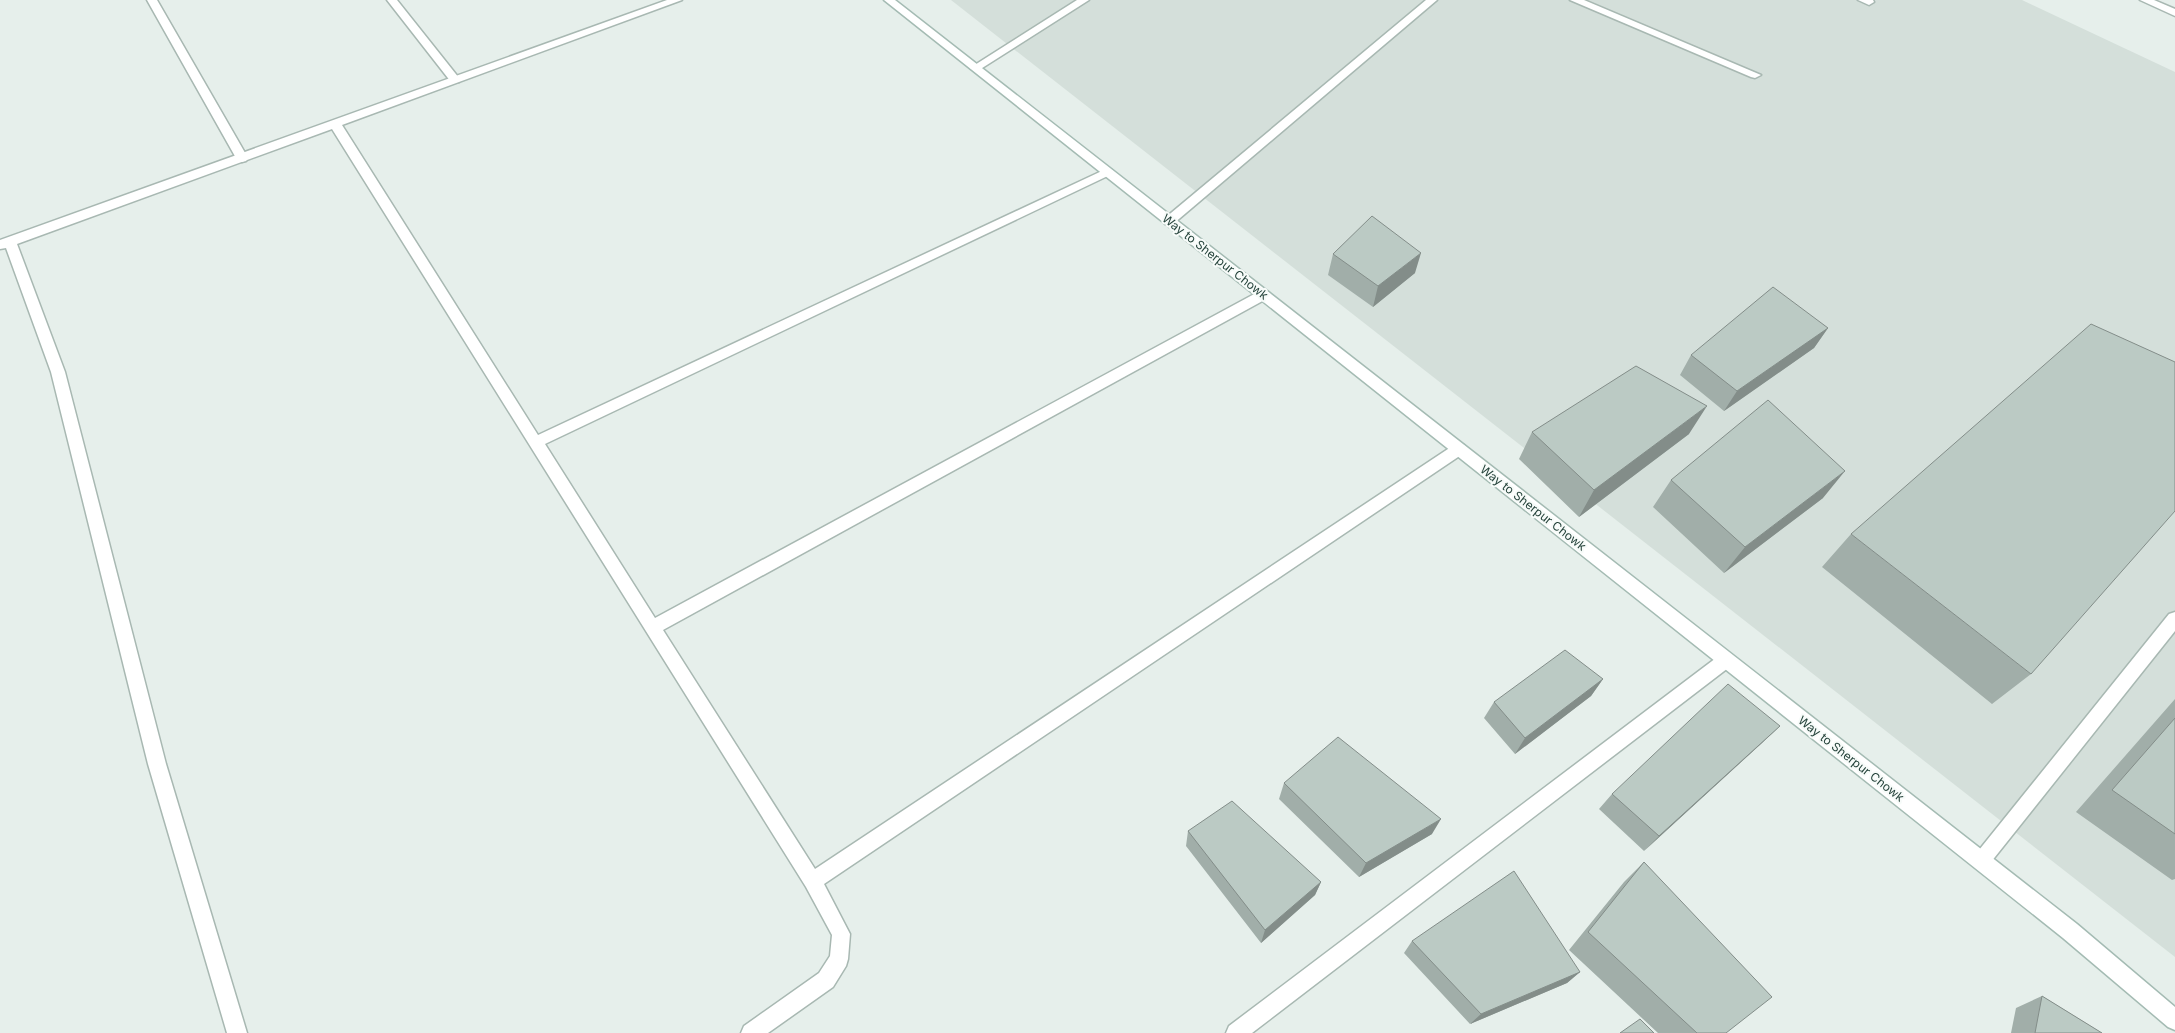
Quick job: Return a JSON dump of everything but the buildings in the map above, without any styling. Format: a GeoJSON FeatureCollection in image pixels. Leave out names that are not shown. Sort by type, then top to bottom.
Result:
{"type":"FeatureCollection","features":[{"type":"Feature","properties":{"kind":"street"},"geometry":{"type":"LineString","coordinates":[[152,0],[242,158]]}},
{"type":"Feature","properties":{"kind":"street"},"geometry":{"type":"LineString","coordinates":[[392,0],[456,80]]}},
{"type":"Feature","properties":{"kind":"street"},"geometry":{"type":"LineString","coordinates":[[237,1033],[157,764],[58,372],[5,243],[677,0]]}},
{"type":"Feature","properties":{"kind":"street","name":"Way to Sherpur Chowk"},"geometry":{"type":"LineString","coordinates":[[889,0],[2070,931],[2175,1020]]}},
{"type":"Feature","properties":{"kind":"street"},"geometry":{"type":"LineString","coordinates":[[975,68],[1084,0]]}},
{"type":"Feature","properties":{"kind":"street"},"geometry":{"type":"LineString","coordinates":[[1169,221],[1432,0]]}},
{"type":"Feature","properties":{"kind":"street"},"geometry":{"type":"LineString","coordinates":[[1575,0],[1755,75]]}},
{"type":"Feature","properties":{"kind":"street"},"geometry":{"type":"LineString","coordinates":[[2145,0],[2175,13]]}},
{"type":"Feature","properties":{"kind":"street"},"geometry":{"type":"LineString","coordinates":[[335,124],[812,882],[841,934],[839,959],[826,980],[751,1033]]}},
{"type":"Feature","properties":{"kind":"street"},"geometry":{"type":"LineString","coordinates":[[536,442],[1108,173]]}},
{"type":"Feature","properties":{"kind":"street"},"geometry":{"type":"LineString","coordinates":[[652,628],[1263,295]]}},
{"type":"Feature","properties":{"kind":"street"},"geometry":{"type":"LineString","coordinates":[[812,882],[1459,449]]}},
{"type":"Feature","properties":{"kind":"street"},"geometry":{"type":"LineString","coordinates":[[1981,861],[2175,619]]}},
{"type":"Feature","properties":{"kind":"street"},"geometry":{"type":"LineString","coordinates":[[1236,1033],[1726,660]]}},
{"type":"Feature","properties":{"kind":"shaded area"},"geometry":{"type":"Polygon","coordinates":[[[951,0],[2022,0],[2175,72],[2175,957],[951,0]]]}}]}
